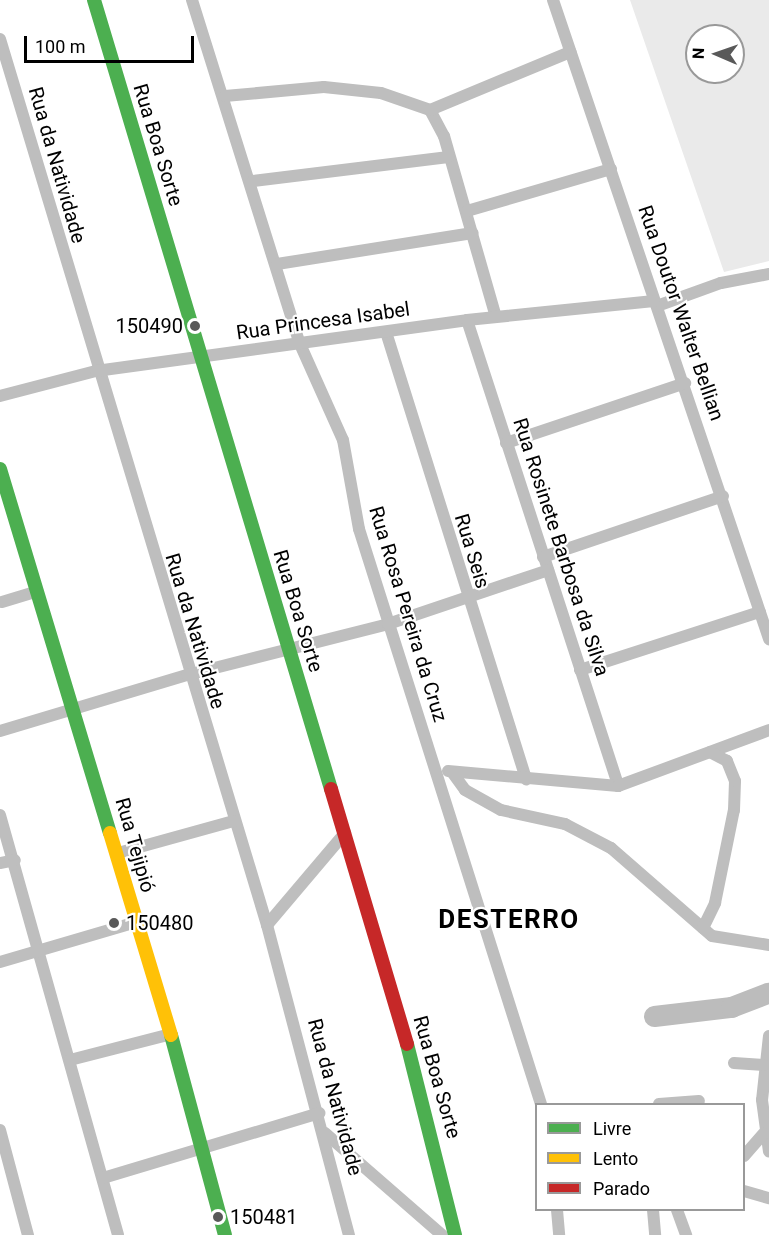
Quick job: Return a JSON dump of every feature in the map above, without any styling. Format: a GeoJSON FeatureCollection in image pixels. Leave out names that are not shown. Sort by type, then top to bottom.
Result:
{"type":"FeatureCollection","features":[{"type":"Feature","properties":{"kind":"street","name":"Rua Boa Sorte"},"geometry":{"type":"LineString","coordinates":[[94,0],[345,833],[436,1145],[455,1235]]}},
{"type":"Feature","properties":{"kind":"street","name":"Rua Rosa Pereira da Cruz"},"geometry":{"type":"LineString","coordinates":[[192,0],[253,181],[300,344],[343,440],[359,529],[541,1103]]}},
{"type":"Feature","properties":{"kind":"street","name":"Rua Doutor Walter Bellian"},"geometry":{"type":"LineString","coordinates":[[553,0],[685,383],[769,639]]}},
{"type":"Feature","properties":{"kind":"street","name":"Rua da Natividade"},"geometry":{"type":"LineString","coordinates":[[0,39],[187,675],[267,925],[320,1113],[349,1235]]}},
{"type":"Feature","properties":{"kind":"street"},"geometry":{"type":"LineString","coordinates":[[225,96],[324,87],[381,93],[430,110],[570,52]]}},
{"type":"Feature","properties":{"kind":"street"},"geometry":{"type":"LineString","coordinates":[[430,110],[467,211],[496,317]]}},
{"type":"Feature","properties":{"kind":"street"},"geometry":{"type":"LineString","coordinates":[[253,181],[449,157]]}},
{"type":"Feature","properties":{"kind":"street"},"geometry":{"type":"LineString","coordinates":[[467,211],[611,169]]}},
{"type":"Feature","properties":{"kind":"street"},"geometry":{"type":"LineString","coordinates":[[277,264],[473,233]]}},
{"type":"Feature","properties":{"kind":"street","name":"Rua Princesa Isabel"},"geometry":{"type":"LineString","coordinates":[[0,396],[96,371],[201,359],[467,320],[656,304],[721,283],[769,274]]}},
{"type":"Feature","properties":{"kind":"street","name":"Rua Rosinete Barbosa da Silva"},"geometry":{"type":"LineString","coordinates":[[467,320],[618,786]]}},
{"type":"Feature","properties":{"kind":"street","name":"Rua Seis"},"geometry":{"type":"LineString","coordinates":[[386,332],[466,597],[526,780]]}},
{"type":"Feature","properties":{"kind":"street"},"geometry":{"type":"LineString","coordinates":[[507,443],[685,383]]}},
{"type":"Feature","properties":{"kind":"street","name":"Rua Tejipió"},"geometry":{"type":"LineString","coordinates":[[0,469],[206,1150],[225,1235]]}},
{"type":"Feature","properties":{"kind":"street"},"geometry":{"type":"LineString","coordinates":[[543,557],[723,496]]}},
{"type":"Feature","properties":{"kind":"street"},"geometry":{"type":"LineString","coordinates":[[0,731],[187,675],[388,624],[548,570]]}},
{"type":"Feature","properties":{"kind":"street"},"geometry":{"type":"LineString","coordinates":[[2,602],[37,591]]}},
{"type":"Feature","properties":{"kind":"street"},"geometry":{"type":"LineString","coordinates":[[580,670],[760,612]]}},
{"type":"Feature","properties":{"kind":"street"},"geometry":{"type":"LineString","coordinates":[[435,769],[526,780],[618,786],[769,730]]}},
{"type":"Feature","properties":{"kind":"street"},"geometry":{"type":"LineString","coordinates":[[703,928],[715,903],[734,810],[735,781],[727,760],[711,752]]}},
{"type":"Feature","properties":{"kind":"street"},"geometry":{"type":"LineString","coordinates":[[452,772],[465,790],[501,810],[565,824],[611,848],[703,928],[724,940],[769,945]]}},
{"type":"Feature","properties":{"kind":"street"},"geometry":{"type":"LineString","coordinates":[[0,815],[41,952],[118,1235]]}},
{"type":"Feature","properties":{"kind":"street"},"geometry":{"type":"LineString","coordinates":[[118,853],[233,821]]}},
{"type":"Feature","properties":{"kind":"street"},"geometry":{"type":"LineString","coordinates":[[267,925],[345,833]]}},
{"type":"Feature","properties":{"kind":"street"},"geometry":{"type":"LineString","coordinates":[[0,863],[15,860]]}},
{"type":"Feature","properties":{"kind":"street"},"geometry":{"type":"LineString","coordinates":[[0,962],[41,952],[137,922]]}},
{"type":"Feature","properties":{"kind":"street"},"geometry":{"type":"LineString","coordinates":[[70,1060],[171,1034]]}},
{"type":"Feature","properties":{"kind":"street"},"geometry":{"type":"LineString","coordinates":[[769,1036],[764,1065],[764,1133],[769,1152]]}},
{"type":"Feature","properties":{"kind":"street"},"geometry":{"type":"LineString","coordinates":[[734,1063],[764,1065]]}},
{"type":"Feature","properties":{"kind":"street"},"geometry":{"type":"LineString","coordinates":[[672,1103],[699,1101]]}},
{"type":"Feature","properties":{"kind":"street"},"geometry":{"type":"LineString","coordinates":[[103,1178],[206,1150],[320,1113]]}},
{"type":"Feature","properties":{"kind":"street"},"geometry":{"type":"LineString","coordinates":[[0,1130],[28,1235]]}},
{"type":"Feature","properties":{"kind":"street"},"geometry":{"type":"LineString","coordinates":[[325,1133],[442,1235]]}},
{"type":"Feature","properties":{"kind":"street"},"geometry":{"type":"LineString","coordinates":[[745,1155],[764,1133]]}},
{"type":"Feature","properties":{"kind":"street"},"geometry":{"type":"LineString","coordinates":[[745,1191],[769,1198]]}},
{"type":"Feature","properties":{"kind":"street"},"geometry":{"type":"LineString","coordinates":[[557,1211],[559,1235]]}},
{"type":"Feature","properties":{"kind":"street"},"geometry":{"type":"LineString","coordinates":[[653,1211],[655,1235]]}},
{"type":"Feature","properties":{"kind":"street"},"geometry":{"type":"LineString","coordinates":[[678,1211],[686,1235]]}},
{"type":"Feature","properties":{"kind":"shaded area"},"geometry":{"type":"Polygon","coordinates":[[[630,0],[769,0],[769,261],[724,272],[630,0]]]}},
{"type":"Feature","properties":{"kind":"waterway"},"geometry":{"type":"LineString","coordinates":[[654,1016],[731,1007],[768,993]]}},
{"type":"Feature","properties":{"kind":"traffic: fast"},"geometry":{"type":"LineString","coordinates":[[94,0],[331,789]]}},
{"type":"Feature","properties":{"kind":"traffic: fast"},"geometry":{"type":"LineString","coordinates":[[0,469],[110,833]]}},
{"type":"Feature","properties":{"kind":"traffic: fast"},"geometry":{"type":"LineString","coordinates":[[171,1035],[225,1235]]}},
{"type":"Feature","properties":{"kind":"traffic: fast"},"geometry":{"type":"LineString","coordinates":[[407,1044],[455,1235]]}},
{"type":"Feature","properties":{"kind":"traffic: slow"},"geometry":{"type":"LineString","coordinates":[[110,833],[171,1035]]}},
{"type":"Feature","properties":{"kind":"traffic: jam"},"geometry":{"type":"LineString","coordinates":[[331,789],[407,1044]]}},
{"type":"Feature","properties":{"kind":"place","name":"150490"},"geometry":{"type":"Point","coordinates":[195,326]}},
{"type":"Feature","properties":{"kind":"place","name":"150480"},"geometry":{"type":"Point","coordinates":[114,923]}},
{"type":"Feature","properties":{"kind":"place","name":"150481"},"geometry":{"type":"Point","coordinates":[218,1217]}},
{"type":"Feature","properties":{"kind":"district","name":"DESTERRO"},"geometry":{"type":"Point","coordinates":[509,920]}}]}
